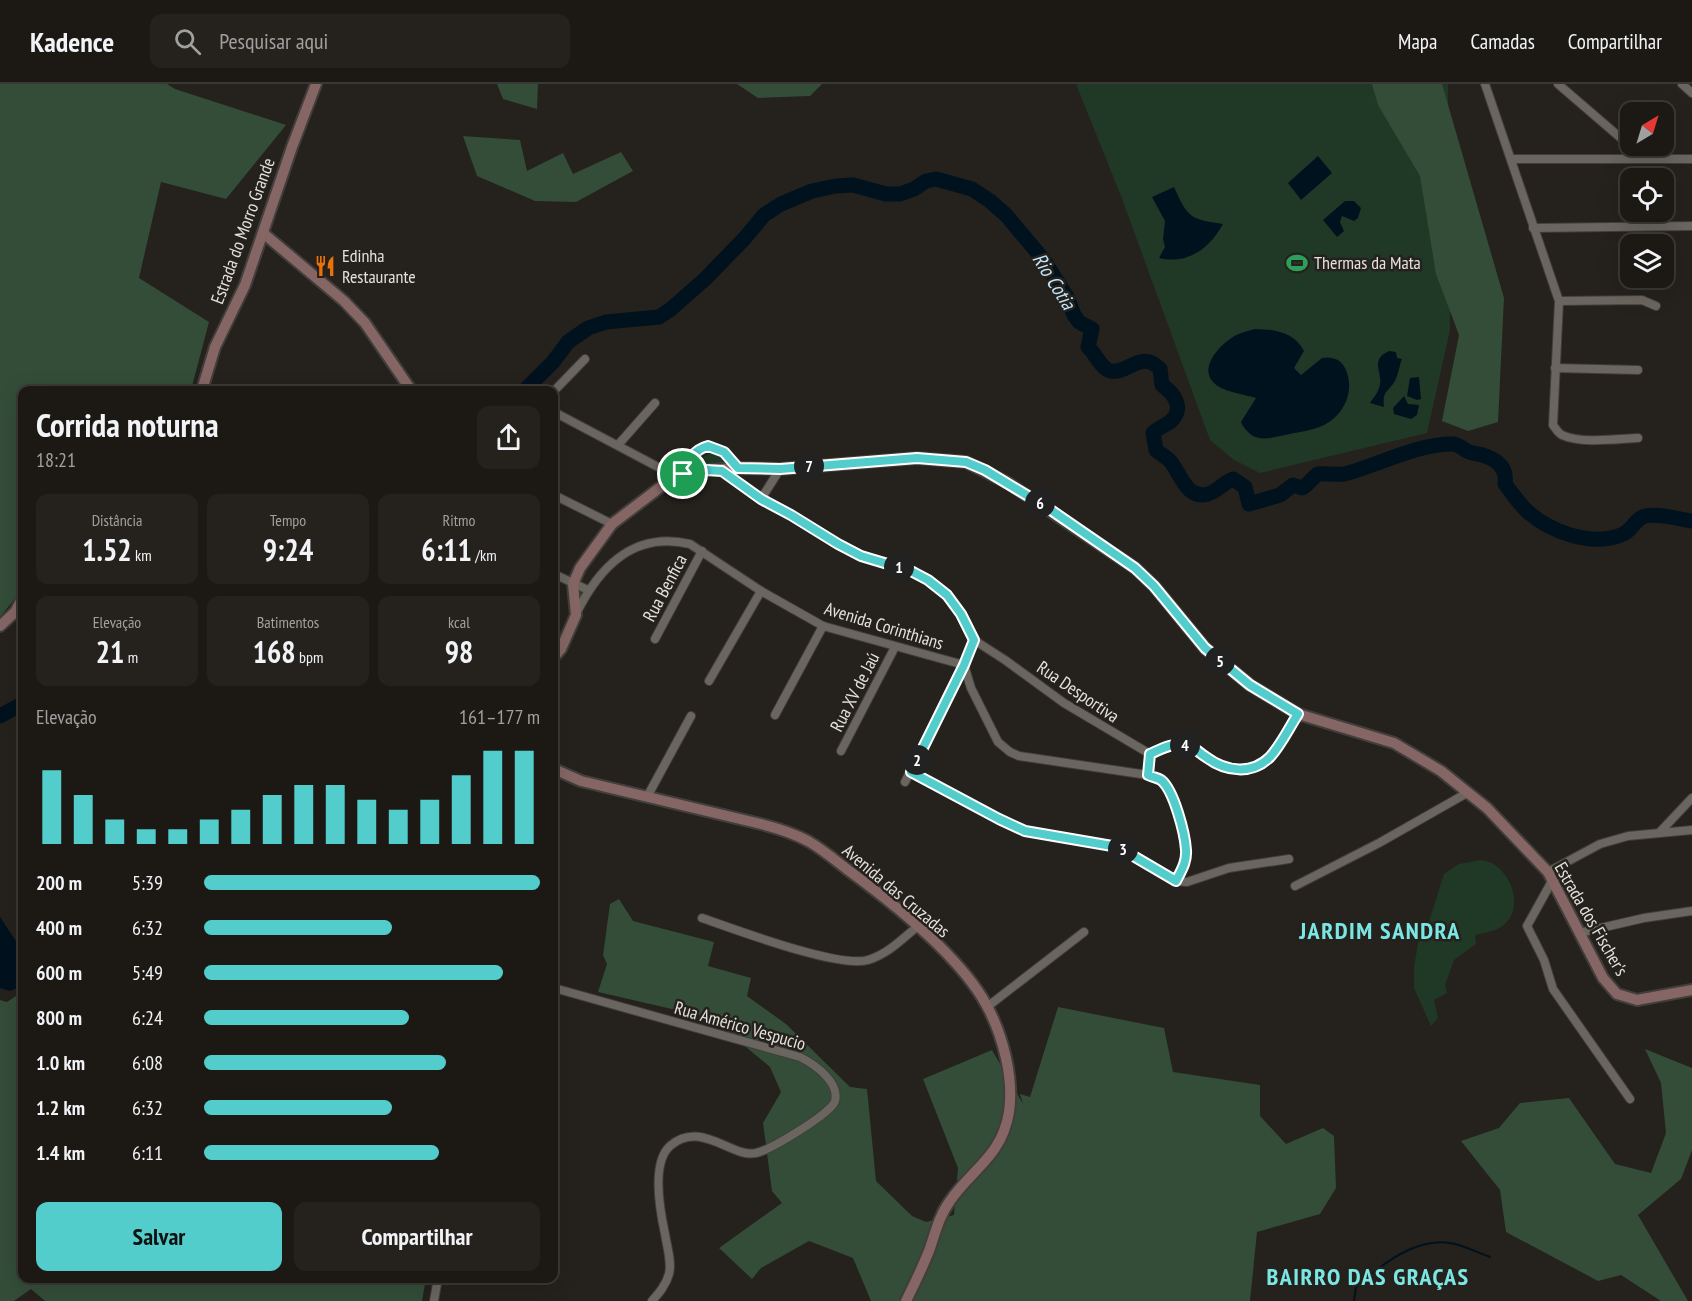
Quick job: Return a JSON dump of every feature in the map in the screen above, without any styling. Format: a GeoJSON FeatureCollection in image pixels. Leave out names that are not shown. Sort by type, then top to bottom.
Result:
{"type":"FeatureCollection","features":[{"type":"Feature","properties":{"kind":"street","name":"Estrada do Morro Grande"},"geometry":{"type":"LineString","coordinates":[[203,386],[215,347],[245,285],[316,84]]}},
{"type":"Feature","properties":{"kind":"street"},"geometry":{"type":"LineString","coordinates":[[1485,84],[1559,301],[1552,420],[1560,434],[1569,437],[1590,440],[1638,438]]}},
{"type":"Feature","properties":{"kind":"street"},"geometry":{"type":"LineString","coordinates":[[1558,84],[1644,158]]}},
{"type":"Feature","properties":{"kind":"street"},"geometry":{"type":"LineString","coordinates":[[1682,84],[1692,93]]}},
{"type":"Feature","properties":{"kind":"street"},"geometry":{"type":"LineString","coordinates":[[1510,159],[1692,159]]}},
{"type":"Feature","properties":{"kind":"street"},"geometry":{"type":"LineString","coordinates":[[1533,228],[1692,226]]}},
{"type":"Feature","properties":{"kind":"street"},"geometry":{"type":"LineString","coordinates":[[263,232],[344,301],[365,323],[408,386]]}},
{"type":"Feature","properties":{"kind":"street"},"geometry":{"type":"LineString","coordinates":[[1559,301],[1642,300],[1656,306]]}},
{"type":"Feature","properties":{"kind":"street"},"geometry":{"type":"LineString","coordinates":[[558,387],[585,359]]}},
{"type":"Feature","properties":{"kind":"street"},"geometry":{"type":"LineString","coordinates":[[1555,368],[1638,370]]}},
{"type":"Feature","properties":{"kind":"street"},"geometry":{"type":"LineString","coordinates":[[618,445],[655,403]]}},
{"type":"Feature","properties":{"kind":"street"},"geometry":{"type":"LineString","coordinates":[[558,414],[679,475],[696,451],[708,446],[724,452],[738,468]]}},
{"type":"Feature","properties":{"kind":"street","name":"Estrada dos Fischer's"},"geometry":{"type":"LineString","coordinates":[[573,584],[580,568],[612,524],[638,502],[679,475],[707,470],[780,469],[917,458],[966,462],[985,470],[1048,508],[1135,568],[1154,586],[1214,656],[1250,685],[1298,714],[1394,743],[1441,771],[1486,808],[1550,877],[1603,978],[1617,994],[1637,1000],[1692,990]]}},
{"type":"Feature","properties":{"kind":"street"},"geometry":{"type":"LineString","coordinates":[[761,499],[780,469]]}},
{"type":"Feature","properties":{"kind":"street"},"geometry":{"type":"LineString","coordinates":[[722,471],[761,499],[861,556],[911,571],[928,580],[947,595],[961,614],[974,640],[964,665],[905,782]]}},
{"type":"Feature","properties":{"kind":"street"},"geometry":{"type":"LineString","coordinates":[[558,497],[612,524]]}},
{"type":"Feature","properties":{"kind":"street","name":"Avenida Corinthians"},"geometry":{"type":"LineString","coordinates":[[576,615],[588,590],[602,571],[618,557],[636,546],[678,541],[690,544],[761,591],[823,627],[964,665],[971,688],[998,742],[1010,752],[1019,756],[1148,775]]}},
{"type":"Feature","properties":{"kind":"street","name":"Rua Benfica"},"geometry":{"type":"LineString","coordinates":[[655,639],[702,551]]}},
{"type":"Feature","properties":{"kind":"street"},"geometry":{"type":"LineString","coordinates":[[558,576],[588,590]]}},
{"type":"Feature","properties":{"kind":"street"},"geometry":{"type":"LineString","coordinates":[[558,651],[576,615],[573,584]]}},
{"type":"Feature","properties":{"kind":"street"},"geometry":{"type":"LineString","coordinates":[[709,681],[761,591]]}},
{"type":"Feature","properties":{"kind":"street"},"geometry":{"type":"LineString","coordinates":[[0,626],[18,606]]}},
{"type":"Feature","properties":{"kind":"street"},"geometry":{"type":"LineString","coordinates":[[775,715],[823,627]]}},
{"type":"Feature","properties":{"kind":"street","name":"Rua Desportiva"},"geometry":{"type":"LineString","coordinates":[[974,640],[1064,703],[1150,754]]}},
{"type":"Feature","properties":{"kind":"street","name":"Rua XV de Jaú"},"geometry":{"type":"LineString","coordinates":[[841,751],[895,647]]}},
{"type":"Feature","properties":{"kind":"street"},"geometry":{"type":"LineString","coordinates":[[1176,881],[1184,867],[1186,851],[1170,790],[1161,780],[1148,775],[1150,754],[1163,748],[1182,744],[1193,747],[1221,766],[1253,769],[1272,755],[1298,714]]}},
{"type":"Feature","properties":{"kind":"street"},"geometry":{"type":"LineString","coordinates":[[647,797],[691,716]]}},
{"type":"Feature","properties":{"kind":"street","name":"Avenida das Cruzadas"},"geometry":{"type":"LineString","coordinates":[[558,771],[580,781],[777,828],[809,842],[869,885],[918,926],[965,975],[987,1007],[999,1034],[1006,1062],[1010,1091],[1009,1113],[1002,1135],[990,1157],[950,1200],[906,1301]]}},
{"type":"Feature","properties":{"kind":"street"},"geometry":{"type":"LineString","coordinates":[[911,772],[1025,831],[1118,847],[1176,881],[1187,882],[1229,868],[1288,859]]}},
{"type":"Feature","properties":{"kind":"street"},"geometry":{"type":"LineString","coordinates":[[1295,886],[1467,794]]}},
{"type":"Feature","properties":{"kind":"street"},"geometry":{"type":"LineString","coordinates":[[1659,833],[1692,798]]}},
{"type":"Feature","properties":{"kind":"street"},"geometry":{"type":"LineString","coordinates":[[1630,1099],[1553,988],[1544,960],[1527,926],[1550,877],[1600,844],[1628,836],[1692,830]]}},
{"type":"Feature","properties":{"kind":"street"},"geometry":{"type":"LineString","coordinates":[[1579,933],[1644,918],[1692,911]]}},
{"type":"Feature","properties":{"kind":"street"},"geometry":{"type":"LineString","coordinates":[[702,918],[806,951],[851,962],[866,961],[885,953],[918,926]]}},
{"type":"Feature","properties":{"kind":"street"},"geometry":{"type":"LineString","coordinates":[[987,1007],[1084,932]]}},
{"type":"Feature","properties":{"kind":"street","name":"Rua Américo Vespucio"},"geometry":{"type":"LineString","coordinates":[[558,989],[811,1062],[827,1077],[835,1095],[833,1105],[825,1112],[763,1151],[753,1154],[746,1153],[718,1141],[694,1138],[682,1139],[666,1150],[660,1159],[658,1171],[670,1268],[665,1285],[652,1301]]}},
{"type":"Feature","properties":{"kind":"street"},"geometry":{"type":"LineString","coordinates":[[434,1301],[437,1283]]}},
{"type":"Feature","properties":{"kind":"green space"},"geometry":{"type":"Polygon","coordinates":[[[0,84],[167,84],[175,89],[286,125],[226,199],[161,182],[139,278],[209,322],[192,386],[18,386],[18,593],[0,617],[0,84]]]}},
{"type":"Feature","properties":{"kind":"green space"},"geometry":{"type":"Polygon","coordinates":[[[497,84],[538,84],[537,109],[503,99],[497,84]]]}},
{"type":"Feature","properties":{"kind":"green space"},"geometry":{"type":"Polygon","coordinates":[[[737,84],[822,84],[810,96],[758,98],[737,84]]]}},
{"type":"Feature","properties":{"kind":"green space","name":"Thermas da Mata"},"geometry":{"type":"Polygon","coordinates":[[[1076,84],[1448,84],[1450,330],[1427,433],[1260,473],[1234,460],[1210,440],[1121,196],[1076,84]]]}},
{"type":"Feature","properties":{"kind":"green space"},"geometry":{"type":"Polygon","coordinates":[[[1372,84],[1442,84],[1504,298],[1498,422],[1468,431],[1442,421],[1459,335],[1436,274],[1420,176],[1378,105],[1372,84]]]}},
{"type":"Feature","properties":{"kind":"green space"},"geometry":{"type":"Polygon","coordinates":[[[463,136],[520,140],[527,171],[563,153],[573,174],[621,152],[633,171],[576,202],[535,201],[477,176],[463,136]]]}},
{"type":"Feature","properties":{"kind":"green space"},"geometry":{"type":"Polygon","coordinates":[[[717,453],[726,464],[695,467],[704,456],[717,453]]]}},
{"type":"Feature","properties":{"kind":"green space"},"geometry":{"type":"Polygon","coordinates":[[[1481,860],[1501,870],[1510,882],[1514,897],[1512,912],[1502,926],[1475,935],[1476,944],[1454,960],[1445,985],[1447,993],[1434,1000],[1438,1018],[1431,1026],[1414,988],[1418,943],[1429,922],[1444,874],[1459,864],[1481,860]]]}},
{"type":"Feature","properties":{"kind":"green space"},"geometry":{"type":"Polygon","coordinates":[[[619,899],[633,921],[714,942],[708,966],[751,978],[747,996],[786,1024],[850,1087],[867,1089],[876,1181],[912,1216],[926,1222],[954,1215],[958,1168],[923,1079],[992,1050],[1023,1104],[1020,1094],[1030,1097],[1058,1007],[1164,1028],[1173,1072],[1260,1085],[1260,1116],[1286,1144],[1323,1128],[1334,1136],[1336,1188],[1320,1214],[1257,1232],[1250,1301],[871,1301],[853,1258],[809,1241],[761,1268],[752,1279],[719,1248],[782,1203],[772,1191],[763,1123],[781,1092],[770,1067],[711,1018],[598,992],[607,964],[603,955],[610,904],[619,899]]]}},
{"type":"Feature","properties":{"kind":"green space"},"geometry":{"type":"Polygon","coordinates":[[[18,995],[18,1283],[425,1283],[422,1301],[45,1301],[31,1289],[14,1301],[0,1301],[0,1000],[7,1002],[18,995]]]}},
{"type":"Feature","properties":{"kind":"green space"},"geometry":{"type":"Polygon","coordinates":[[[1645,1049],[1692,1068],[1692,1150],[1681,1179],[1638,1215],[1688,1301],[1661,1301],[1621,1275],[1598,1281],[1506,1232],[1500,1190],[1461,1141],[1499,1128],[1520,1103],[1569,1098],[1615,1164],[1651,1173],[1666,1133],[1661,1083],[1645,1049]]]}},
{"type":"Feature","properties":{"kind":"water"},"geometry":{"type":"Polygon","coordinates":[[[1318,156],[1332,173],[1301,200],[1288,183],[1318,156]]]}},
{"type":"Feature","properties":{"kind":"water"},"geometry":{"type":"Polygon","coordinates":[[[1174,187],[1191,215],[1223,224],[1212,240],[1197,253],[1189,257],[1170,260],[1159,258],[1165,247],[1163,239],[1165,221],[1152,197],[1174,187]]]}},
{"type":"Feature","properties":{"kind":"water"},"geometry":{"type":"Polygon","coordinates":[[[1345,201],[1354,201],[1361,208],[1358,218],[1354,221],[1342,216],[1340,222],[1344,231],[1337,237],[1323,220],[1345,201]]]}},
{"type":"Feature","properties":{"kind":"water"},"geometry":{"type":"Polygon","coordinates":[[[1255,329],[1283,333],[1300,344],[1304,351],[1294,368],[1301,375],[1322,358],[1329,357],[1341,362],[1348,376],[1348,393],[1342,409],[1330,422],[1318,428],[1273,438],[1253,436],[1243,426],[1241,422],[1256,398],[1217,385],[1209,376],[1208,370],[1213,357],[1222,345],[1235,336],[1255,329]]]}},
{"type":"Feature","properties":{"kind":"water"},"geometry":{"type":"Polygon","coordinates":[[[1389,351],[1396,352],[1397,358],[1402,359],[1395,381],[1384,396],[1384,407],[1370,403],[1380,385],[1378,362],[1389,351]]]}},
{"type":"Feature","properties":{"kind":"water"},"geometry":{"type":"Polygon","coordinates":[[[1419,377],[1421,399],[1417,400],[1407,396],[1410,378],[1419,377]]]}},
{"type":"Feature","properties":{"kind":"water"},"geometry":{"type":"Polygon","coordinates":[[[1404,396],[1408,404],[1419,405],[1417,415],[1411,419],[1394,414],[1393,408],[1404,396]]]}},
{"type":"Feature","properties":{"kind":"water"},"geometry":{"type":"Polygon","coordinates":[[[0,917],[18,944],[18,988],[10,991],[0,988],[0,917]]]}},
{"type":"Feature","properties":{"kind":"waterway","name":"Rio Cotia"},"geometry":{"type":"LineString","coordinates":[[529,386],[553,362],[568,342],[588,328],[606,322],[659,317],[671,309],[705,279],[764,215],[781,204],[812,191],[836,186],[853,185],[886,194],[900,194],[926,181],[936,179],[972,189],[1006,215],[1043,259],[1067,297],[1079,322],[1092,329],[1088,347],[1107,370],[1117,371],[1147,361],[1160,369],[1162,385],[1174,397],[1177,412],[1170,422],[1153,433],[1156,450],[1171,462],[1185,485],[1195,493],[1208,494],[1233,479],[1245,487],[1249,504],[1280,495],[1293,485],[1302,488],[1318,474],[1344,474],[1425,447],[1452,444],[1496,462],[1504,471],[1505,484],[1526,510],[1535,518],[1570,535],[1583,538],[1609,538],[1625,533],[1638,520],[1650,515],[1692,521]]}},
{"type":"Feature","properties":{"kind":"waterway","name":"Rio Cotia"},"geometry":{"type":"LineString","coordinates":[[0,716],[18,706]]}},
{"type":"Feature","properties":{"kind":"waterway"},"geometry":{"type":"LineString","coordinates":[[1354,1301],[1356,1287],[1377,1269],[1414,1248],[1441,1242],[1455,1244],[1490,1257]]}},
{"type":"Feature","properties":{"kind":"place","name":"Thermas da Mata"},"geometry":{"type":"Point","coordinates":[1297,263]}},
{"type":"Feature","properties":{"kind":"place","name":"Edinha Restaurante"},"geometry":{"type":"Point","coordinates":[325,266]}},
{"type":"Feature","properties":{"kind":"district","name":"JARDIM SANDRA"},"geometry":{"type":"Point","coordinates":[1380,931]}},
{"type":"Feature","properties":{"kind":"district","name":"BAIRRO DAS GRAÇAS"},"geometry":{"type":"Point","coordinates":[1368,1277]}},
{"type":"Feature","properties":{"kind":"route"},"geometry":{"type":"LineString","coordinates":[[708,446],[724,452],[738,468],[780,469],[917,458],[966,462],[985,470],[1048,508],[1135,568],[1154,586],[1205,648],[1250,685],[1298,714],[1272,755],[1253,769],[1221,766],[1193,747],[1182,744],[1163,748],[1150,754],[1148,775],[1161,780],[1170,790],[1186,851],[1184,867],[1176,881],[1118,847],[1025,831],[911,772],[974,640],[961,614],[947,595],[928,580],[911,571],[861,556],[838,544],[761,499],[722,471],[707,470],[683,474],[688,461],[696,451],[708,446]]}}]}
